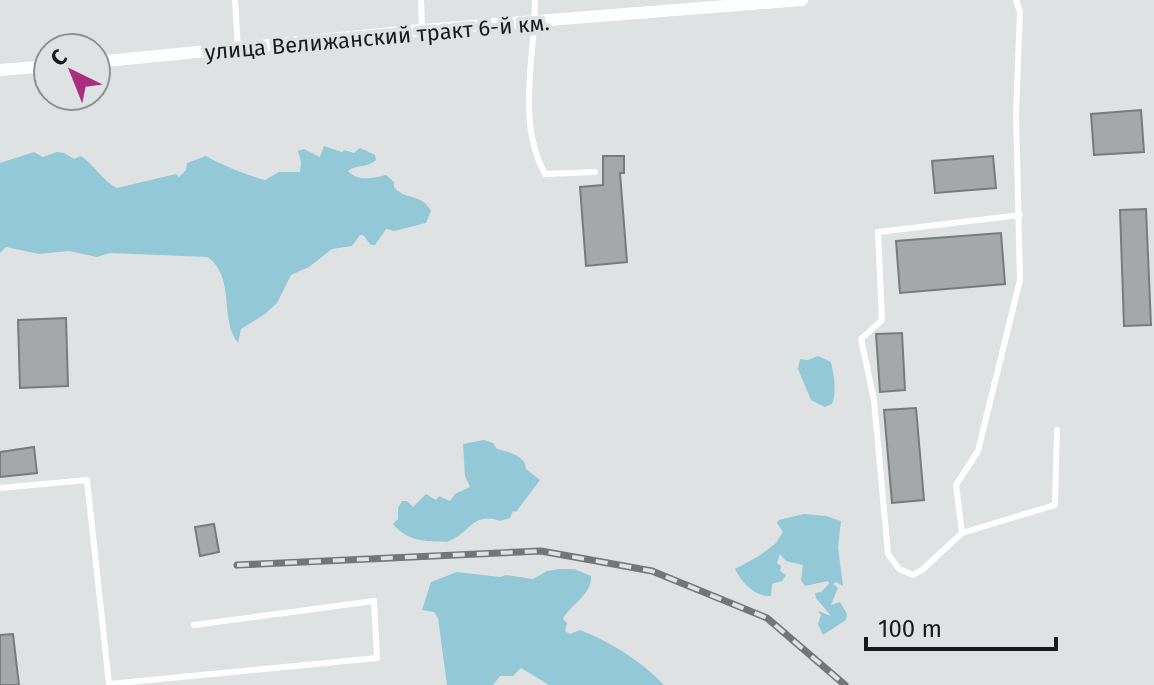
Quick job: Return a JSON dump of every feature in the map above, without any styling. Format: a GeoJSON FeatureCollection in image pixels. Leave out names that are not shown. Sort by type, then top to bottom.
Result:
{"type":"FeatureCollection","features":[{"type":"Feature","properties":{"kind":"street","name":"улица Велижанский тракт 6-й км."},"geometry":{"type":"LineString","coordinates":[[112,61],[422,30],[802,0]]}},
{"type":"Feature","properties":{"kind":"street"},"geometry":{"type":"LineString","coordinates":[[0,70],[32,67]]}},
{"type":"Feature","properties":{"kind":"lane"},"geometry":{"type":"LineString","coordinates":[[235,0],[238,50]]}},
{"type":"Feature","properties":{"kind":"lane"},"geometry":{"type":"LineString","coordinates":[[421,0],[422,30]]}},
{"type":"Feature","properties":{"kind":"lane"},"geometry":{"type":"LineString","coordinates":[[535,0],[528,93],[534,154],[545,174],[595,172]]}},
{"type":"Feature","properties":{"kind":"lane"},"geometry":{"type":"LineString","coordinates":[[962,533],[956,485],[978,451],[1020,280],[1016,114],[1020,12],[1016,0]]}},
{"type":"Feature","properties":{"kind":"lane"},"geometry":{"type":"LineString","coordinates":[[1020,215],[878,232],[882,320],[861,339],[874,400],[888,554],[899,569],[913,575],[962,533],[1055,505],[1057,430]]}},
{"type":"Feature","properties":{"kind":"lane"},"geometry":{"type":"LineString","coordinates":[[0,488],[87,480],[107,684],[377,658],[374,601],[194,625]]}},
{"type":"Feature","properties":{"kind":"water"},"geometry":{"type":"Polygon","coordinates":[[[324,146],[354,153],[360,148],[375,155],[373,162],[348,171],[361,178],[386,175],[399,191],[427,205],[431,211],[426,223],[394,231],[386,229],[375,245],[360,235],[352,246],[332,249],[309,267],[291,275],[277,303],[241,329],[238,343],[229,323],[222,276],[208,257],[110,253],[97,257],[69,251],[39,254],[6,247],[0,253],[0,163],[34,152],[43,157],[57,152],[74,159],[81,156],[117,188],[176,174],[179,177],[186,170],[187,163],[206,156],[265,180],[279,172],[300,172],[298,151],[304,149],[320,157],[324,146]]]}},
{"type":"Feature","properties":{"kind":"water"},"geometry":{"type":"Polygon","coordinates":[[[818,356],[831,362],[834,378],[832,404],[825,407],[811,400],[798,369],[800,359],[818,356]]]}},
{"type":"Feature","properties":{"kind":"water"},"geometry":{"type":"Polygon","coordinates":[[[484,440],[493,443],[497,449],[519,457],[526,469],[540,480],[510,518],[477,521],[447,542],[417,539],[393,524],[398,519],[402,501],[413,507],[426,494],[436,500],[439,496],[450,501],[455,494],[470,487],[465,476],[463,444],[484,440]]]}},
{"type":"Feature","properties":{"kind":"water"},"geometry":{"type":"Polygon","coordinates":[[[804,514],[841,521],[838,547],[843,586],[836,582],[833,584],[838,588],[831,605],[840,602],[847,614],[846,620],[823,635],[818,624],[821,615],[818,611],[831,616],[815,593],[821,592],[829,584],[828,581],[805,586],[801,580],[803,565],[786,561],[780,554],[777,563],[786,575],[782,581],[772,584],[771,596],[765,596],[750,588],[735,569],[776,543],[783,532],[777,523],[779,520],[804,514]]]}},
{"type":"Feature","properties":{"kind":"water"},"geometry":{"type":"Polygon","coordinates":[[[574,569],[591,576],[585,594],[563,619],[567,623],[565,631],[570,634],[580,630],[614,647],[664,685],[549,685],[521,668],[513,676],[500,676],[493,685],[447,685],[438,618],[434,612],[422,610],[431,582],[457,572],[533,579],[547,571],[574,569]]]}},
{"type":"Feature","properties":{"kind":"building"},"geometry":{"type":"Polygon","coordinates":[[[1141,110],[1144,152],[1094,155],[1091,114],[1141,110]]]}},
{"type":"Feature","properties":{"kind":"building"},"geometry":{"type":"Polygon","coordinates":[[[603,156],[624,156],[624,173],[620,173],[627,262],[586,266],[580,187],[603,185],[603,156]]]}},
{"type":"Feature","properties":{"kind":"building"},"geometry":{"type":"Polygon","coordinates":[[[993,156],[996,188],[935,193],[932,161],[993,156]]]}},
{"type":"Feature","properties":{"kind":"building"},"geometry":{"type":"Polygon","coordinates":[[[1146,209],[1151,325],[1124,326],[1120,210],[1146,209]]]}},
{"type":"Feature","properties":{"kind":"building"},"geometry":{"type":"Polygon","coordinates":[[[1001,233],[1005,284],[900,293],[896,241],[1001,233]]]}},
{"type":"Feature","properties":{"kind":"building"},"geometry":{"type":"Polygon","coordinates":[[[66,318],[68,386],[20,388],[18,320],[66,318]]]}},
{"type":"Feature","properties":{"kind":"building"},"geometry":{"type":"Polygon","coordinates":[[[902,333],[905,390],[880,392],[876,334],[902,333]]]}},
{"type":"Feature","properties":{"kind":"building"},"geometry":{"type":"Polygon","coordinates":[[[916,408],[924,500],[892,503],[884,410],[916,408]]]}},
{"type":"Feature","properties":{"kind":"building"},"geometry":{"type":"Polygon","coordinates":[[[34,447],[37,473],[0,477],[0,452],[34,447]]]}},
{"type":"Feature","properties":{"kind":"building"},"geometry":{"type":"Polygon","coordinates":[[[214,524],[219,552],[200,556],[195,527],[214,524]]]}},
{"type":"Feature","properties":{"kind":"building"},"geometry":{"type":"Polygon","coordinates":[[[13,634],[19,685],[0,685],[0,635],[13,634]]]}},
{"type":"Feature","properties":{"kind":"railway"},"geometry":{"type":"LineString","coordinates":[[237,565],[541,551],[652,571],[767,618],[845,685]]}}]}
